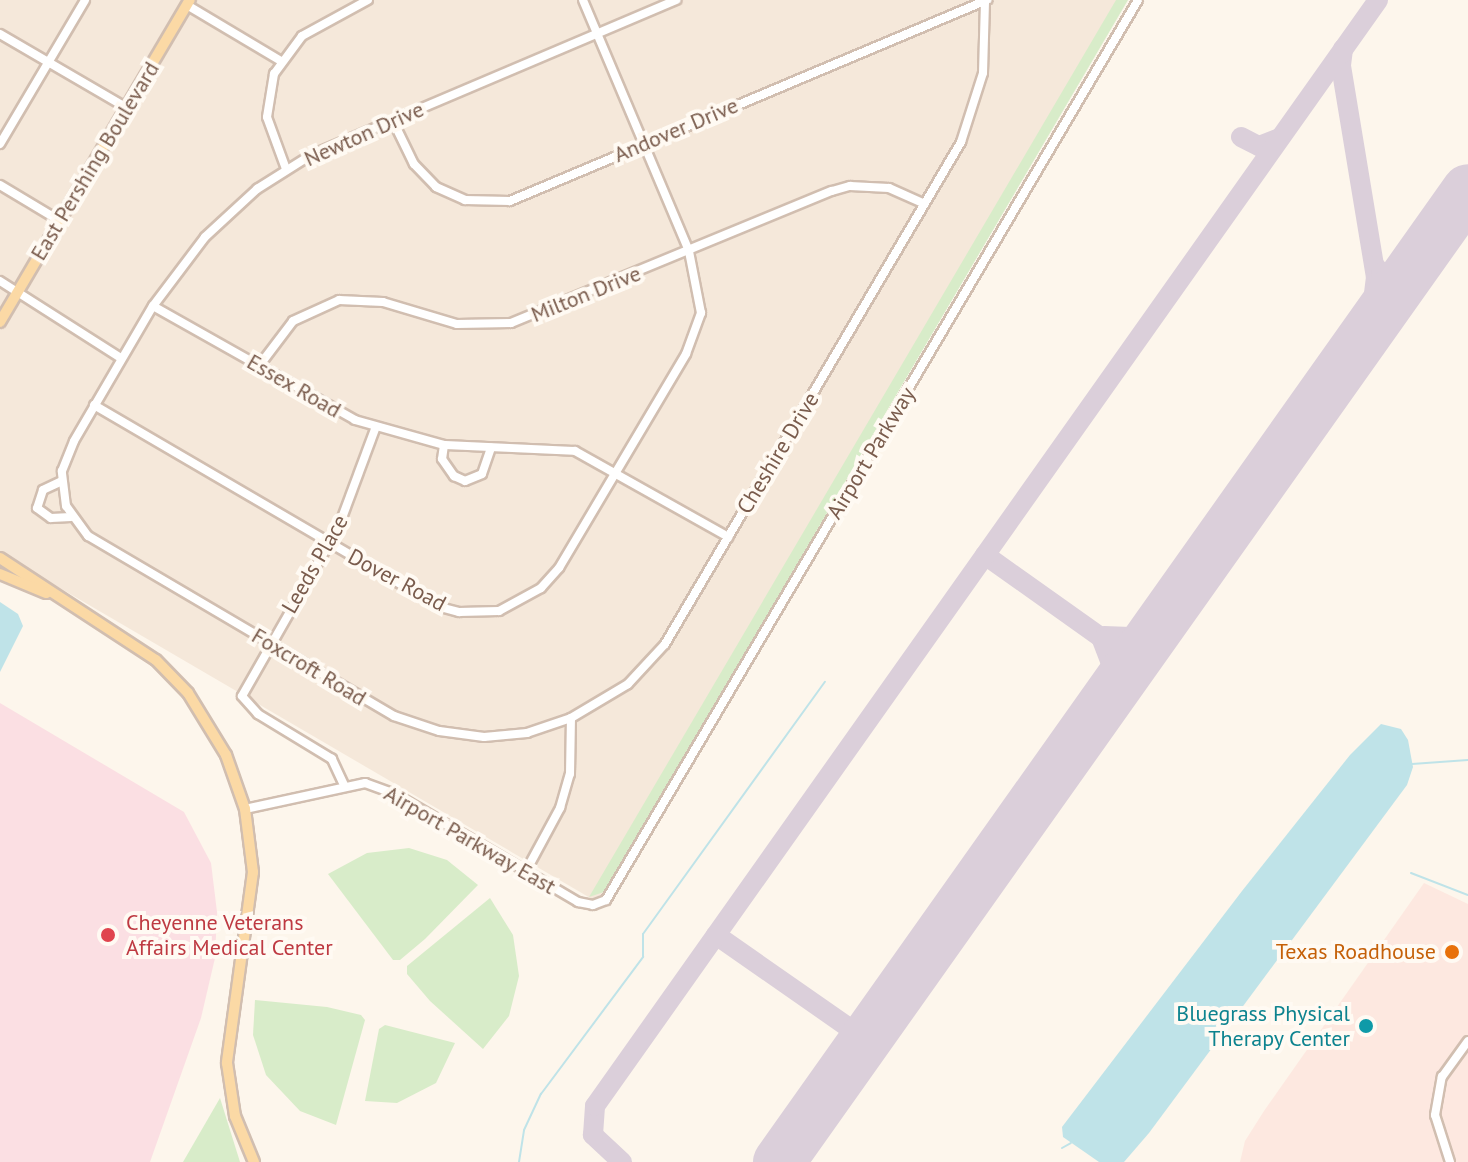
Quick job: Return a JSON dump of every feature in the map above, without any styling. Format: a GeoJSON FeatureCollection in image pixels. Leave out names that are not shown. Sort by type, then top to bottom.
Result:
{"type":"FeatureCollection","features":[{"type":"Feature","properties":{"kind":"main road","name":"East Pershing Boulevard"},"geometry":{"type":"LineString","coordinates":[[0,322],[189,3]]}},
{"type":"Feature","properties":{"kind":"main road"},"geometry":{"type":"LineString","coordinates":[[0,558],[143,650],[188,693],[226,755],[245,809],[252,902],[234,986],[227,1063],[235,1116],[254,1162]]}},
{"type":"Feature","properties":{"kind":"main road"},"geometry":{"type":"LineString","coordinates":[[0,574],[52,594]]}},
{"type":"Feature","properties":{"kind":"street"},"geometry":{"type":"LineString","coordinates":[[0,144],[85,0]]}},
{"type":"Feature","properties":{"kind":"street"},"geometry":{"type":"LineString","coordinates":[[286,169],[267,117],[269,89],[281,61],[312,29],[368,0]]}},
{"type":"Feature","properties":{"kind":"street","name":"Dover Road"},"geometry":{"type":"LineString","coordinates":[[94,405],[440,607],[459,612],[499,611],[541,588],[559,568],[697,332],[700,294],[689,251],[583,0]]}},
{"type":"Feature","properties":{"kind":"street","name":"Newton Drive"},"geometry":{"type":"LineString","coordinates":[[121,358],[153,306],[205,237],[286,169],[676,0]]}},
{"type":"Feature","properties":{"kind":"street","name":"Andover Drive"},"geometry":{"type":"LineString","coordinates":[[393,121],[425,178],[450,196],[480,203],[526,195],[986,0]]}},
{"type":"Feature","properties":{"kind":"street","name":"Cheshire Drive"},"geometry":{"type":"LineString","coordinates":[[571,718],[606,700],[648,665],[728,537],[961,142],[978,99],[986,0]]}},
{"type":"Feature","properties":{"kind":"street","name":"Airport Parkway"},"geometry":{"type":"LineString","coordinates":[[600,903],[617,884],[1138,0]]}},
{"type":"Feature","properties":{"kind":"street"},"geometry":{"type":"LineString","coordinates":[[189,3],[281,61]]}},
{"type":"Feature","properties":{"kind":"street"},"geometry":{"type":"LineString","coordinates":[[0,34],[127,108]]}},
{"type":"Feature","properties":{"kind":"street"},"geometry":{"type":"LineString","coordinates":[[0,185],[60,221]]}},
{"type":"Feature","properties":{"kind":"street","name":"Milton Drive"},"geometry":{"type":"LineString","coordinates":[[259,366],[293,321],[339,300],[383,302],[457,324],[511,323],[850,186],[889,188],[925,204]]}},
{"type":"Feature","properties":{"kind":"street"},"geometry":{"type":"LineString","coordinates":[[0,281],[16,296],[121,358]]}},
{"type":"Feature","properties":{"kind":"street","name":"Essex Road"},"geometry":{"type":"LineString","coordinates":[[153,306],[375,429],[444,445],[561,448],[616,471],[728,537]]}},
{"type":"Feature","properties":{"kind":"street","name":"Foxcroft Road"},"geometry":{"type":"LineString","coordinates":[[121,358],[66,457],[62,481],[43,490],[37,508],[51,518],[71,517],[99,544],[382,710],[439,731],[504,736],[571,718]]}},
{"type":"Feature","properties":{"kind":"street","name":"Leeds Place"},"geometry":{"type":"LineString","coordinates":[[344,785],[332,759],[245,703],[243,688],[329,543],[375,429]]}},
{"type":"Feature","properties":{"kind":"street"},"geometry":{"type":"LineString","coordinates":[[444,445],[446,469],[465,481],[482,474],[491,448]]}},
{"type":"Feature","properties":{"kind":"street"},"geometry":{"type":"LineString","coordinates":[[62,481],[71,517]]}},
{"type":"Feature","properties":{"kind":"street"},"geometry":{"type":"LineString","coordinates":[[526,871],[560,808],[570,774],[571,718]]}},
{"type":"Feature","properties":{"kind":"street","name":"Airport Parkway East"},"geometry":{"type":"LineString","coordinates":[[245,809],[344,785],[382,787],[578,902],[600,903]]}},
{"type":"Feature","properties":{"kind":"street"},"geometry":{"type":"LineString","coordinates":[[1450,1162],[1435,1115],[1442,1077],[1468,1041]]}},
{"type":"Feature","properties":{"kind":"shaded area"},"geometry":{"type":"Polygon","coordinates":[[[0,0],[1119,0],[603,894],[592,899],[0,553],[0,0]]]}},
{"type":"Feature","properties":{"kind":"shaded area","name":"Cheyenne Veterans Affairs Medical Center"},"geometry":{"type":"Polygon","coordinates":[[[0,703],[184,812],[211,863],[217,912],[215,958],[201,1018],[150,1162],[0,1162],[0,703]]]}},
{"type":"Feature","properties":{"kind":"shaded area"},"geometry":{"type":"Polygon","coordinates":[[[1424,883],[1468,904],[1468,1162],[1240,1162],[1245,1141],[1264,1111],[1424,883]]]}},
{"type":"Feature","properties":{"kind":"green space"},"geometry":{"type":"Polygon","coordinates":[[[1116,0],[1128,0],[621,864],[604,892],[589,897],[1116,0]]]}},
{"type":"Feature","properties":{"kind":"green space"},"geometry":{"type":"Polygon","coordinates":[[[409,848],[447,860],[478,885],[425,939],[400,960],[393,960],[328,874],[367,853],[409,848]]]}},
{"type":"Feature","properties":{"kind":"green space"},"geometry":{"type":"Polygon","coordinates":[[[490,898],[513,935],[519,976],[509,1016],[483,1049],[430,1001],[407,974],[407,966],[490,898]]]}},
{"type":"Feature","properties":{"kind":"green space"},"geometry":{"type":"Polygon","coordinates":[[[255,1000],[327,1007],[361,1015],[365,1020],[336,1125],[300,1111],[266,1075],[253,1035],[255,1000]]]}},
{"type":"Feature","properties":{"kind":"green space"},"geometry":{"type":"Polygon","coordinates":[[[385,1025],[455,1043],[436,1083],[397,1103],[365,1101],[379,1029],[385,1025]]]}},
{"type":"Feature","properties":{"kind":"green space"},"geometry":{"type":"Polygon","coordinates":[[[220,1098],[240,1162],[183,1162],[220,1098]]]}},
{"type":"Feature","properties":{"kind":"water"},"geometry":{"type":"Polygon","coordinates":[[[0,602],[18,614],[23,626],[0,672],[0,602]]]}},
{"type":"Feature","properties":{"kind":"water"},"geometry":{"type":"Polygon","coordinates":[[[1381,724],[1401,729],[1408,740],[1413,767],[1407,785],[1149,1133],[1124,1162],[1099,1162],[1063,1137],[1062,1127],[1242,891],[1350,755],[1381,724]]]}},
{"type":"Feature","properties":{"kind":"waterway"},"geometry":{"type":"LineString","coordinates":[[519,1162],[524,1130],[541,1094],[643,957],[643,934],[825,682]]}},
{"type":"Feature","properties":{"kind":"waterway"},"geometry":{"type":"LineString","coordinates":[[1412,764],[1468,760]]}},
{"type":"Feature","properties":{"kind":"waterway"},"geometry":{"type":"LineString","coordinates":[[1411,873],[1468,895]]}},
{"type":"Feature","properties":{"kind":"waterway"},"geometry":{"type":"LineString","coordinates":[[1062,1148],[1071,1143]]}},
{"type":"Feature","properties":{"kind":"taxiway"},"geometry":{"type":"LineString","coordinates":[[622,1162],[593,1135],[595,1106],[1378,0]]}},
{"type":"Feature","properties":{"kind":"taxiway"},"geometry":{"type":"LineString","coordinates":[[1343,49],[1341,66],[1376,277],[1371,316],[1357,347]]}},
{"type":"Feature","properties":{"kind":"taxiway"},"geometry":{"type":"LineString","coordinates":[[1241,137],[1259,146],[1280,138]]}},
{"type":"Feature","properties":{"kind":"taxiway"},"geometry":{"type":"LineString","coordinates":[[1375,266],[1381,273],[1397,275],[1421,257]]}},
{"type":"Feature","properties":{"kind":"taxiway"},"geometry":{"type":"LineString","coordinates":[[985,555],[1134,661]]}},
{"type":"Feature","properties":{"kind":"taxiway"},"geometry":{"type":"LineString","coordinates":[[1104,636],[1137,637],[1165,618]]}},
{"type":"Feature","properties":{"kind":"taxiway"},"geometry":{"type":"LineString","coordinates":[[1102,640],[1113,668],[1105,702]]}},
{"type":"Feature","properties":{"kind":"taxiway"},"geometry":{"type":"LineString","coordinates":[[716,935],[852,1030],[870,1030],[881,1019]]}},
{"type":"Feature","properties":{"kind":"runway"},"geometry":{"type":"LineString","coordinates":[[779,1162],[1468,190]]}},
{"type":"Feature","properties":{"kind":"place","name":"Cheyenne Veterans Affairs Medical Center"},"geometry":{"type":"Point","coordinates":[108,935]}},
{"type":"Feature","properties":{"kind":"place","name":"Texas Roadhouse"},"geometry":{"type":"Point","coordinates":[1452,952]}},
{"type":"Feature","properties":{"kind":"place","name":"Bluegrass Physical Therapy Center"},"geometry":{"type":"Point","coordinates":[1366,1026]}}]}
